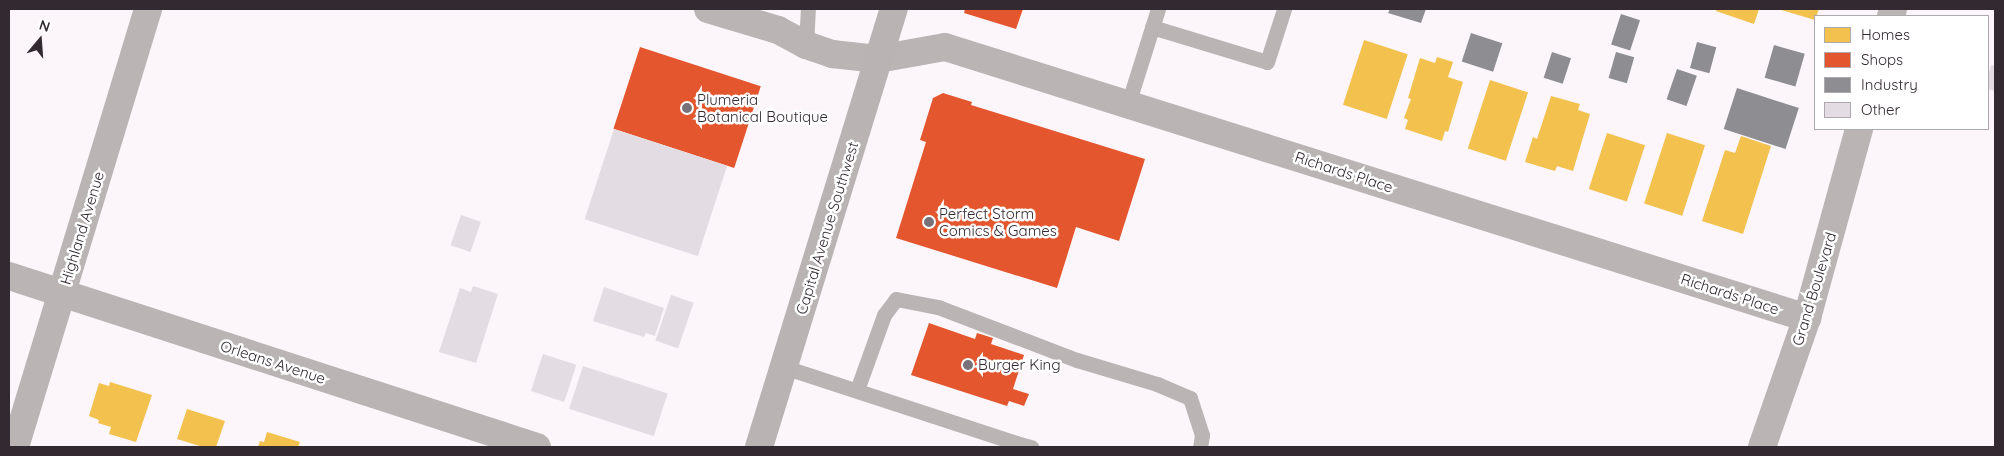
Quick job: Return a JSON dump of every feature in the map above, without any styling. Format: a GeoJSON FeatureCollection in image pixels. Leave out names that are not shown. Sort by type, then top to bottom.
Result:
{"type":"FeatureCollection","features":[{"type":"Feature","properties":{"kind":"main road","name":"Capital Avenue Southwest"},"geometry":{"type":"LineString","coordinates":[[759,447],[894,9]]}},
{"type":"Feature","properties":{"kind":"street","name":"Highland Avenue"},"geometry":{"type":"LineString","coordinates":[[15,447],[148,9]]}},
{"type":"Feature","properties":{"kind":"street","name":"Richards Place"},"geometry":{"type":"LineString","coordinates":[[708,9],[778,30],[806,45],[832,54],[878,59],[945,47],[1807,318]]}},
{"type":"Feature","properties":{"kind":"street","name":"Grand Boulevard"},"geometry":{"type":"LineString","coordinates":[[1762,447],[1807,318],[1859,130]]}},
{"type":"Feature","properties":{"kind":"street","name":"Orleans Avenue"},"geometry":{"type":"LineString","coordinates":[[9,276],[537,447]]}},
{"type":"Feature","properties":{"kind":"lane"},"geometry":{"type":"LineString","coordinates":[[806,45],[808,9]]}},
{"type":"Feature","properties":{"kind":"lane"},"geometry":{"type":"LineString","coordinates":[[1128,104],[1158,9]]}},
{"type":"Feature","properties":{"kind":"lane"},"geometry":{"type":"LineString","coordinates":[[1152,27],[1267,62],[1284,9]]}},
{"type":"Feature","properties":{"kind":"lane"},"geometry":{"type":"LineString","coordinates":[[857,390],[884,315],[896,300],[938,307],[1077,360],[1157,384],[1190,398],[1202,436],[1200,447]]}},
{"type":"Feature","properties":{"kind":"lane"},"geometry":{"type":"LineString","coordinates":[[784,367],[1021,446]]}},
{"type":"Feature","properties":{"kind":"building: Homes"},"geometry":{"type":"Polygon","coordinates":[[[1717,9],[1759,9],[1754,24],[1716,11],[1717,9]]]}},
{"type":"Feature","properties":{"kind":"building: Homes"},"geometry":{"type":"Polygon","coordinates":[[[1778,9],[1819,9],[1817,15],[1814,15],[1814,20],[1778,9]]]}},
{"type":"Feature","properties":{"kind":"building: Homes"},"geometry":{"type":"Polygon","coordinates":[[[1364,40],[1408,54],[1387,119],[1343,105],[1364,40]]]}},
{"type":"Feature","properties":{"kind":"building: Homes"},"geometry":{"type":"Polygon","coordinates":[[[1437,57],[1453,62],[1448,77],[1463,82],[1448,132],[1445,131],[1442,141],[1405,129],[1408,120],[1404,118],[1411,99],[1408,98],[1420,58],[1435,63],[1437,57]]]}},
{"type":"Feature","properties":{"kind":"building: Homes"},"geometry":{"type":"Polygon","coordinates":[[[1490,80],[1528,92],[1506,161],[1468,148],[1490,80]]]}},
{"type":"Feature","properties":{"kind":"building: Homes"},"geometry":{"type":"Polygon","coordinates":[[[1551,96],[1580,104],[1578,110],[1590,114],[1573,171],[1557,166],[1555,171],[1525,162],[1533,137],[1537,139],[1551,96]]]}},
{"type":"Feature","properties":{"kind":"building: Homes"},"geometry":{"type":"Polygon","coordinates":[[[1607,133],[1645,145],[1627,201],[1589,189],[1607,133]]]}},
{"type":"Feature","properties":{"kind":"building: Homes"},"geometry":{"type":"Polygon","coordinates":[[[1667,133],[1705,145],[1682,216],[1644,203],[1667,133]]]}},
{"type":"Feature","properties":{"kind":"building: Homes"},"geometry":{"type":"Polygon","coordinates":[[[1741,136],[1771,146],[1743,234],[1702,221],[1725,150],[1735,153],[1741,136]]]}},
{"type":"Feature","properties":{"kind":"building: Homes"},"geometry":{"type":"Polygon","coordinates":[[[110,382],[152,395],[136,442],[109,434],[111,427],[98,423],[99,420],[89,416],[99,383],[109,386],[110,382]]]}},
{"type":"Feature","properties":{"kind":"building: Homes"},"geometry":{"type":"Polygon","coordinates":[[[187,409],[225,421],[216,447],[203,447],[177,439],[187,409]]]}},
{"type":"Feature","properties":{"kind":"building: Homes"},"geometry":{"type":"Polygon","coordinates":[[[267,432],[300,442],[298,447],[258,447],[260,441],[264,442],[267,432]]]}},
{"type":"Feature","properties":{"kind":"building: Shops"},"geometry":{"type":"Polygon","coordinates":[[[965,9],[1023,9],[1016,29],[964,13],[965,9]]]}},
{"type":"Feature","properties":{"kind":"building: Shops","name":"Plumeria Botanical Boutique"},"geometry":{"type":"Polygon","coordinates":[[[640,47],[761,86],[734,168],[613,129],[640,47]]]}},
{"type":"Feature","properties":{"kind":"building: Shops"},"geometry":{"type":"Polygon","coordinates":[[[943,93],[972,102],[971,105],[1145,159],[1119,241],[1076,227],[1057,288],[896,238],[926,142],[920,140],[933,98],[943,93]]]}},
{"type":"Feature","properties":{"kind":"building: Shops","name":"Burger King"},"geometry":{"type":"Polygon","coordinates":[[[929,323],[975,339],[977,333],[993,338],[991,344],[1024,355],[1013,389],[1029,394],[1024,406],[1009,401],[1007,406],[911,375],[929,323]]]}},
{"type":"Feature","properties":{"kind":"building: Industry"},"geometry":{"type":"Polygon","coordinates":[[[1390,9],[1426,9],[1421,23],[1388,13],[1390,9]]]}},
{"type":"Feature","properties":{"kind":"building: Industry"},"geometry":{"type":"Polygon","coordinates":[[[1621,14],[1640,20],[1630,51],[1611,44],[1621,14]]]}},
{"type":"Feature","properties":{"kind":"building: Industry"},"geometry":{"type":"Polygon","coordinates":[[[1471,33],[1502,43],[1493,72],[1462,62],[1471,33]]]}},
{"type":"Feature","properties":{"kind":"building: Industry"},"geometry":{"type":"Polygon","coordinates":[[[1697,42],[1716,47],[1709,73],[1690,68],[1697,42]]]}},
{"type":"Feature","properties":{"kind":"building: Industry"},"geometry":{"type":"Polygon","coordinates":[[[1774,45],[1805,54],[1795,87],[1765,78],[1774,45]]]}},
{"type":"Feature","properties":{"kind":"building: Industry"},"geometry":{"type":"Polygon","coordinates":[[[1552,52],[1571,58],[1563,84],[1544,78],[1552,52]]]}},
{"type":"Feature","properties":{"kind":"building: Industry"},"geometry":{"type":"Polygon","coordinates":[[[1616,52],[1634,57],[1627,83],[1609,78],[1616,52]]]}},
{"type":"Feature","properties":{"kind":"building: Industry"},"geometry":{"type":"Polygon","coordinates":[[[1677,69],[1697,76],[1686,106],[1667,99],[1677,69]]]}},
{"type":"Feature","properties":{"kind":"building: Industry"},"geometry":{"type":"Polygon","coordinates":[[[1737,88],[1799,108],[1786,149],[1724,129],[1737,88]]]}},
{"type":"Feature","properties":{"kind":"building: Other"},"geometry":{"type":"Polygon","coordinates":[[[1991,65],[1995,66],[1995,91],[1989,89],[1991,65]]]}},
{"type":"Feature","properties":{"kind":"building: Other"},"geometry":{"type":"Polygon","coordinates":[[[614,129],[727,166],[698,256],[585,219],[614,129]]]}},
{"type":"Feature","properties":{"kind":"building: Other"},"geometry":{"type":"Polygon","coordinates":[[[461,215],[481,222],[470,252],[451,245],[461,215]]]}},
{"type":"Feature","properties":{"kind":"building: Other"},"geometry":{"type":"Polygon","coordinates":[[[473,286],[498,294],[476,363],[439,352],[460,288],[471,292],[473,286]]]}},
{"type":"Feature","properties":{"kind":"building: Other"},"geometry":{"type":"Polygon","coordinates":[[[604,287],[664,308],[655,336],[646,333],[644,337],[593,321],[604,287]]]}},
{"type":"Feature","properties":{"kind":"building: Other"},"geometry":{"type":"Polygon","coordinates":[[[671,295],[694,303],[678,348],[655,340],[671,295]]]}},
{"type":"Feature","properties":{"kind":"building: Other"},"geometry":{"type":"Polygon","coordinates":[[[543,354],[576,365],[564,402],[531,391],[543,354]]]}},
{"type":"Feature","properties":{"kind":"building: Other"},"geometry":{"type":"Polygon","coordinates":[[[583,366],[668,394],[654,436],[569,409],[583,366]]]}},
{"type":"Feature","properties":{"kind":"place","name":"Plumeria Botanical Boutique"},"geometry":{"type":"Point","coordinates":[687,108]}},
{"type":"Feature","properties":{"kind":"place","name":"Perfect Storm Comics & Games"},"geometry":{"type":"Point","coordinates":[929,222]}},
{"type":"Feature","properties":{"kind":"place","name":"Burger King"},"geometry":{"type":"Point","coordinates":[968,365]}}]}
